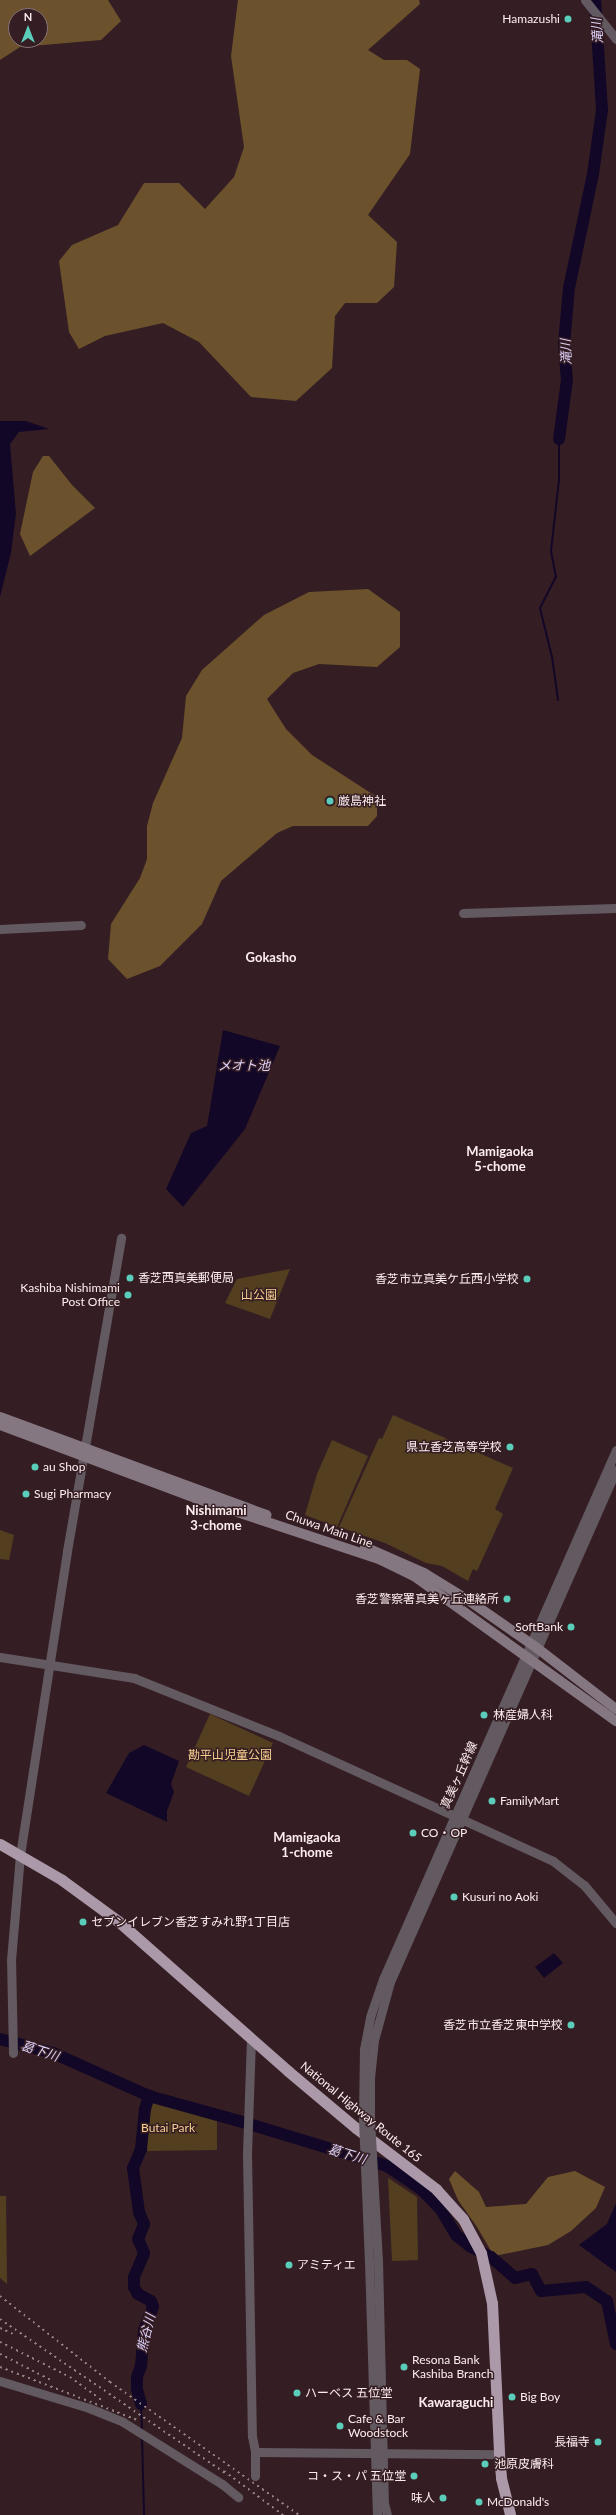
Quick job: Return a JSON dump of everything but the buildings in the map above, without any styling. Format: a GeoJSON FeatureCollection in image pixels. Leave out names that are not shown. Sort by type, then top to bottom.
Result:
{"type":"FeatureCollection","features":[{"type":"Feature","properties":{"kind":"highway","name":"National Highway Route 165"},"geometry":{"type":"LineString","coordinates":[[0,1844],[92,1901],[356,2128],[436,2189],[459,2214],[475,2240],[480,2253],[494,2316],[499,2454],[501,2478],[510,2515]]}},
{"type":"Feature","properties":{"kind":"main road","name":"Chuwa Main Line"},"geometry":{"type":"LineString","coordinates":[[0,1417],[226,1509],[380,1560],[424,1582],[616,1721]]}},
{"type":"Feature","properties":{"kind":"main road","name":"Chuwa Main Line"},"geometry":{"type":"LineString","coordinates":[[0,1425],[382,1553],[437,1580],[533,1645],[616,1709]]}},
{"type":"Feature","properties":{"kind":"street"},"geometry":{"type":"LineString","coordinates":[[586,2],[616,39]]}},
{"type":"Feature","properties":{"kind":"street"},"geometry":{"type":"LineString","coordinates":[[463,912],[613,908]]}},
{"type":"Feature","properties":{"kind":"street"},"geometry":{"type":"LineString","coordinates":[[0,930],[81,925]]}},
{"type":"Feature","properties":{"kind":"street"},"geometry":{"type":"LineString","coordinates":[[13,2053],[12,1948],[20,1855],[49,1664],[84,1452],[122,1238]]}},
{"type":"Feature","properties":{"kind":"street","name":"真美ヶ丘幹線"},"geometry":{"type":"LineString","coordinates":[[379,2452],[374,2261],[366,2119],[371,2059],[384,1998],[458,1818],[616,1450]]}},
{"type":"Feature","properties":{"kind":"street","name":"真美ヶ丘幹線"},"geometry":{"type":"LineString","coordinates":[[533,1645],[616,1470]]}},
{"type":"Feature","properties":{"kind":"street"},"geometry":{"type":"LineString","coordinates":[[0,1657],[122,1675],[158,1686],[279,1736],[553,1861],[584,1885],[616,1923]]}},
{"type":"Feature","properties":{"kind":"street"},"geometry":{"type":"LineString","coordinates":[[251,2039],[249,2047],[248,2130],[251,2428],[255,2452],[255,2476]]}},
{"type":"Feature","properties":{"kind":"street"},"geometry":{"type":"LineString","coordinates":[[0,2380],[89,2408],[122,2422],[222,2484],[238,2497]]}},
{"type":"Feature","properties":{"kind":"street"},"geometry":{"type":"LineString","coordinates":[[255,2452],[499,2454]]}},
{"type":"Feature","properties":{"kind":"street"},"geometry":{"type":"LineString","coordinates":[[377,2515],[379,2452]]}},
{"type":"Feature","properties":{"kind":"street"},"geometry":{"type":"LineString","coordinates":[[379,2452],[384,2503],[387,2515]]}},
{"type":"Feature","properties":{"kind":"green space","name":"山公園"},"geometry":{"type":"Polygon","coordinates":[[[290,1269],[270,1319],[225,1303],[237,1279],[290,1269]]]}},
{"type":"Feature","properties":{"kind":"green space"},"geometry":{"type":"Polygon","coordinates":[[[393,1415],[513,1468],[495,1509],[503,1514],[477,1571],[473,1569],[468,1581],[442,1566],[426,1563],[385,1543],[339,1527],[379,1438],[382,1439],[393,1415]]]}},
{"type":"Feature","properties":{"kind":"green space"},"geometry":{"type":"Polygon","coordinates":[[[332,1440],[368,1456],[337,1527],[305,1515],[317,1474],[332,1440]]]}},
{"type":"Feature","properties":{"kind":"green space"},"geometry":{"type":"Polygon","coordinates":[[[0,1530],[14,1535],[9,1560],[0,1559],[0,1530]]]}},
{"type":"Feature","properties":{"kind":"green space","name":"勘平山児童公園"},"geometry":{"type":"Polygon","coordinates":[[[210,1714],[273,1743],[249,1796],[186,1767],[210,1714]]]}},
{"type":"Feature","properties":{"kind":"green space","name":"Butai Park"},"geometry":{"type":"Polygon","coordinates":[[[151,2099],[217,2121],[217,2150],[144,2151],[147,2107],[151,2099]]]}},
{"type":"Feature","properties":{"kind":"green space"},"geometry":{"type":"Polygon","coordinates":[[[388,2178],[417,2197],[418,2260],[392,2261],[388,2178]]]}},
{"type":"Feature","properties":{"kind":"green space"},"geometry":{"type":"Polygon","coordinates":[[[0,2196],[6,2196],[7,2284],[0,2278],[0,2196]]]}},
{"type":"Feature","properties":{"kind":"shaded area"},"geometry":{"type":"Polygon","coordinates":[[[0,0],[108,0],[121,21],[101,40],[48,45],[48,8],[8,8],[8,48],[18,48],[0,60],[0,0]]]}},
{"type":"Feature","properties":{"kind":"shaded area"},"geometry":{"type":"Polygon","coordinates":[[[238,0],[419,0],[420,4],[368,50],[384,60],[407,60],[420,69],[410,154],[368,215],[397,242],[394,287],[377,303],[345,303],[335,316],[332,368],[296,401],[251,397],[199,342],[163,323],[105,336],[79,349],[69,332],[59,261],[72,245],[118,225],[144,183],[179,183],[205,209],[234,177],[244,147],[231,56],[238,0]]]}},
{"type":"Feature","properties":{"kind":"shaded area"},"geometry":{"type":"Polygon","coordinates":[[[43,456],[49,456],[72,485],[95,508],[30,556],[20,534],[33,472],[43,456]]]}},
{"type":"Feature","properties":{"kind":"shaded area"},"geometry":{"type":"Polygon","coordinates":[[[368,589],[400,612],[400,647],[377,667],[319,664],[293,673],[267,699],[286,729],[312,755],[377,797],[377,816],[368,826],[293,826],[277,833],[221,881],[202,924],[160,966],[127,979],[108,959],[111,924],[140,878],[147,859],[147,826],[153,803],[182,738],[186,696],[202,670],[264,615],[309,592],[368,589]]]}},
{"type":"Feature","properties":{"kind":"shaded area"},"geometry":{"type":"Polygon","coordinates":[[[455,2171],[479,2192],[486,2207],[526,2204],[548,2177],[575,2171],[605,2187],[596,2208],[571,2231],[548,2245],[494,2256],[477,2227],[458,2200],[449,2179],[455,2171]]]}},
{"type":"Feature","properties":{"kind":"water"},"geometry":{"type":"Polygon","coordinates":[[[0,421],[26,421],[49,429],[19,432],[10,444],[16,514],[11,553],[0,597],[0,421]]]}},
{"type":"Feature","properties":{"kind":"water","name":"メオト池"},"geometry":{"type":"Polygon","coordinates":[[[223,1030],[280,1046],[245,1129],[183,1207],[166,1189],[191,1133],[207,1126],[223,1030]]]}},
{"type":"Feature","properties":{"kind":"water"},"geometry":{"type":"Polygon","coordinates":[[[144,1745],[179,1761],[171,1784],[174,1792],[167,1811],[167,1822],[106,1793],[129,1753],[144,1745]]]}},
{"type":"Feature","properties":{"kind":"water"},"geometry":{"type":"Polygon","coordinates":[[[554,1953],[563,1963],[544,1978],[535,1967],[554,1953]]]}},
{"type":"Feature","properties":{"kind":"water"},"geometry":{"type":"Polygon","coordinates":[[[616,2203],[616,2272],[579,2245],[607,2224],[616,2203]]]}},
{"type":"Feature","properties":{"kind":"waterway","name":"滝川"},"geometry":{"type":"LineString","coordinates":[[559,439],[567,380],[564,344],[569,288],[593,174],[602,110],[595,0]]}},
{"type":"Feature","properties":{"kind":"waterway","name":"滝川"},"geometry":{"type":"LineString","coordinates":[[558,700],[552,657],[540,608],[556,577],[551,551],[559,480],[559,439]]}},
{"type":"Feature","properties":{"kind":"waterway","name":"葛下川"},"geometry":{"type":"LineString","coordinates":[[0,2039],[53,2053],[149,2096],[239,2121],[387,2166],[421,2189],[441,2210],[456,2235],[471,2247],[491,2257],[515,2278],[532,2274],[541,2291],[586,2287],[607,2301],[616,2344]]}},
{"type":"Feature","properties":{"kind":"waterway","name":"熊谷川"},"geometry":{"type":"LineString","coordinates":[[141,2404],[137,2389],[137,2377],[141,2366],[144,2330],[153,2307],[151,2301],[138,2294],[134,2287],[134,2277],[144,2253],[138,2239],[144,2224],[139,2212],[133,2168],[141,2149],[145,2109],[149,2096]]}},
{"type":"Feature","properties":{"kind":"waterway","name":"熊谷川"},"geometry":{"type":"LineString","coordinates":[[141,2404],[142,2430]]}},
{"type":"Feature","properties":{"kind":"waterway","name":"熊谷川"},"geometry":{"type":"LineString","coordinates":[[142,2436],[144,2515]]}},
{"type":"Feature","properties":{"kind":"railway"},"geometry":{"type":"LineString","coordinates":[[0,2296],[110,2382],[299,2515]]}},
{"type":"Feature","properties":{"kind":"railway"},"geometry":{"type":"LineString","coordinates":[[0,2319],[228,2475]]}},
{"type":"Feature","properties":{"kind":"railway"},"geometry":{"type":"LineString","coordinates":[[0,2328],[15,2335]]}},
{"type":"Feature","properties":{"kind":"railway"},"geometry":{"type":"LineString","coordinates":[[0,2342],[70,2377],[103,2401]]}},
{"type":"Feature","properties":{"kind":"railway"},"geometry":{"type":"LineString","coordinates":[[0,2354],[53,2381]]}},
{"type":"Feature","properties":{"kind":"railway"},"geometry":{"type":"LineString","coordinates":[[0,2367],[140,2421]]}},
{"type":"Feature","properties":{"kind":"railway"},"geometry":{"type":"LineString","coordinates":[[224,2471],[283,2515]]}},
{"type":"Feature","properties":{"kind":"place","name":"Hamazushi"},"geometry":{"type":"Point","coordinates":[568,19]}},
{"type":"Feature","properties":{"kind":"place","name":"厳島神社"},"geometry":{"type":"Point","coordinates":[330,801]}},
{"type":"Feature","properties":{"kind":"place","name":"香芝西真美郵便局"},"geometry":{"type":"Point","coordinates":[130,1278]}},
{"type":"Feature","properties":{"kind":"place","name":"香芝市立真美ケ丘西小学校"},"geometry":{"type":"Point","coordinates":[527,1279]}},
{"type":"Feature","properties":{"kind":"place","name":"Kashiba Nishimami Post Office"},"geometry":{"type":"Point","coordinates":[128,1295]}},
{"type":"Feature","properties":{"kind":"place","name":"県立香芝高等学校"},"geometry":{"type":"Point","coordinates":[510,1447]}},
{"type":"Feature","properties":{"kind":"place","name":"au Shop"},"geometry":{"type":"Point","coordinates":[35,1467]}},
{"type":"Feature","properties":{"kind":"place","name":"Sugi Pharmacy"},"geometry":{"type":"Point","coordinates":[26,1494]}},
{"type":"Feature","properties":{"kind":"place","name":"香芝警察署真美ヶ丘連絡所"},"geometry":{"type":"Point","coordinates":[507,1599]}},
{"type":"Feature","properties":{"kind":"place","name":"SoftBank"},"geometry":{"type":"Point","coordinates":[571,1627]}},
{"type":"Feature","properties":{"kind":"place","name":"林産婦人科"},"geometry":{"type":"Point","coordinates":[484,1715]}},
{"type":"Feature","properties":{"kind":"place","name":"FamilyMart"},"geometry":{"type":"Point","coordinates":[492,1801]}},
{"type":"Feature","properties":{"kind":"place","name":"CO・OP"},"geometry":{"type":"Point","coordinates":[413,1833]}},
{"type":"Feature","properties":{"kind":"place","name":"Kusuri no Aoki"},"geometry":{"type":"Point","coordinates":[454,1897]}},
{"type":"Feature","properties":{"kind":"place","name":"セブンイレブン香芝すみれ野1丁目店"},"geometry":{"type":"Point","coordinates":[83,1922]}},
{"type":"Feature","properties":{"kind":"place","name":"香芝市立香芝東中学校"},"geometry":{"type":"Point","coordinates":[571,2025]}},
{"type":"Feature","properties":{"kind":"place","name":"アミティエ"},"geometry":{"type":"Point","coordinates":[289,2265]}},
{"type":"Feature","properties":{"kind":"place","name":"Resona Bank Kashiba Branch"},"geometry":{"type":"Point","coordinates":[404,2367]}},
{"type":"Feature","properties":{"kind":"place","name":"ハーベス 五位堂"},"geometry":{"type":"Point","coordinates":[297,2393]}},
{"type":"Feature","properties":{"kind":"place","name":"Big Boy"},"geometry":{"type":"Point","coordinates":[512,2397]}},
{"type":"Feature","properties":{"kind":"place","name":"Cafe & Bar Woodstock"},"geometry":{"type":"Point","coordinates":[340,2426]}},
{"type":"Feature","properties":{"kind":"place","name":"長福寺"},"geometry":{"type":"Point","coordinates":[598,2442]}},
{"type":"Feature","properties":{"kind":"place","name":"池原皮膚科"},"geometry":{"type":"Point","coordinates":[485,2464]}},
{"type":"Feature","properties":{"kind":"place","name":"コ・ス・パ 五位堂"},"geometry":{"type":"Point","coordinates":[414,2476]}},
{"type":"Feature","properties":{"kind":"place","name":"味人"},"geometry":{"type":"Point","coordinates":[443,2498]}},
{"type":"Feature","properties":{"kind":"place","name":"McDonald's"},"geometry":{"type":"Point","coordinates":[479,2502]}},
{"type":"Feature","properties":{"kind":"district","name":"Gokasho"},"geometry":{"type":"Point","coordinates":[271,957]}},
{"type":"Feature","properties":{"kind":"district","name":"Mamigaoka 5-chome"},"geometry":{"type":"Point","coordinates":[500,1160]}},
{"type":"Feature","properties":{"kind":"district","name":"Nishimami 3-chome"},"geometry":{"type":"Point","coordinates":[216,1518]}},
{"type":"Feature","properties":{"kind":"district","name":"Mamigaoka 1-chome"},"geometry":{"type":"Point","coordinates":[307,1846]}},
{"type":"Feature","properties":{"kind":"district","name":"Kawaraguchi"},"geometry":{"type":"Point","coordinates":[456,2402]}}]}
